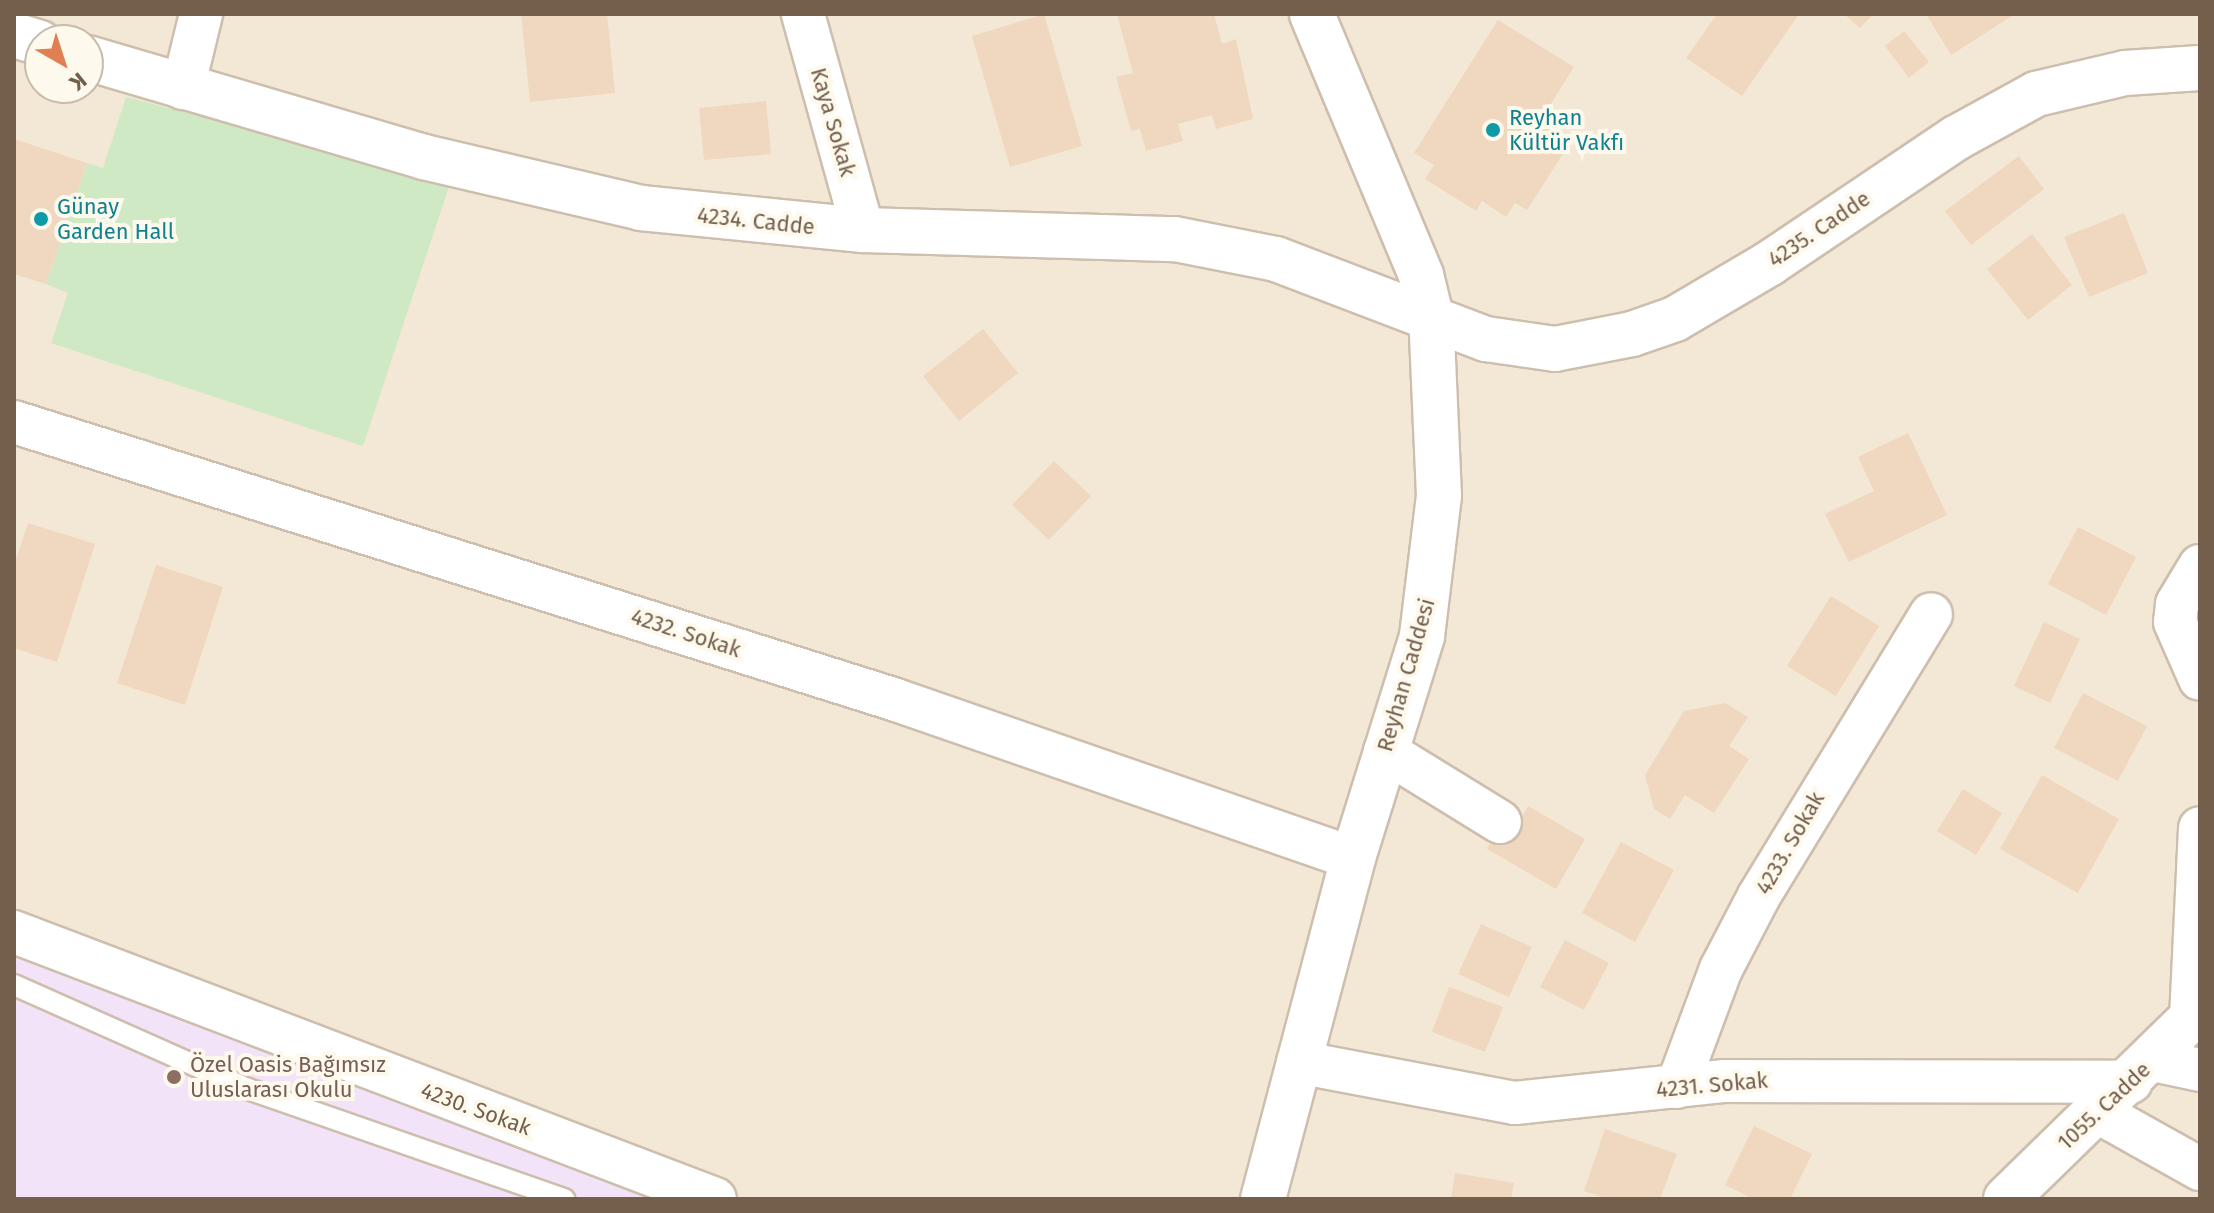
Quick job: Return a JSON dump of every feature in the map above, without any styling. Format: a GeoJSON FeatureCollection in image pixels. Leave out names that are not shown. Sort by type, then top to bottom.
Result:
{"type":"FeatureCollection","features":[{"type":"Feature","properties":{"kind":"street"},"geometry":{"type":"LineString","coordinates":[[183,88],[201,14]]}},
{"type":"Feature","properties":{"kind":"street","name":"Kaya Sokak"},"geometry":{"type":"LineString","coordinates":[[803,14],[863,230]]}},
{"type":"Feature","properties":{"kind":"street","name":"Reyhan Caddesi"},"geometry":{"type":"LineString","coordinates":[[1263,1199],[1353,858],[1422,636],[1436,548],[1439,496],[1431,316],[1391,199],[1312,14]]}},
{"type":"Feature","properties":{"kind":"street","name":"4234. Cadde"},"geometry":{"type":"LineString","coordinates":[[104,63],[424,157],[641,208],[863,230],[1175,239],[1276,259],[1431,316]]}},
{"type":"Feature","properties":{"kind":"street","name":"4235. Cadde"},"geometry":{"type":"LineString","coordinates":[[1431,316],[1517,347],[1555,349],[1632,334],[1717,296],[1956,138],[2036,94],[2125,73],[2200,68]]}},
{"type":"Feature","properties":{"kind":"street","name":"4232. Sokak"},"geometry":{"type":"LineString","coordinates":[[14,422],[896,700],[1353,858]]}},
{"type":"Feature","properties":{"kind":"street"},"geometry":{"type":"LineString","coordinates":[[2200,566],[2177,604],[2175,622],[2200,679]]}},
{"type":"Feature","properties":{"kind":"street","name":"4233. Sokak"},"geometry":{"type":"LineString","coordinates":[[1677,1087],[1721,969],[1759,896],[1931,614]]}},
{"type":"Feature","properties":{"kind":"street"},"geometry":{"type":"LineString","coordinates":[[1385,751],[1500,822]]}},
{"type":"Feature","properties":{"kind":"street"},"geometry":{"type":"LineString","coordinates":[[2197,1014],[2200,828]]}},
{"type":"Feature","properties":{"kind":"street","name":"4230. Sokak"},"geometry":{"type":"LineString","coordinates":[[14,932],[715,1199]]}},
{"type":"Feature","properties":{"kind":"street","name":"1055. Cadde"},"geometry":{"type":"LineString","coordinates":[[2006,1199],[2142,1071],[2197,1014]]}},
{"type":"Feature","properties":{"kind":"street","name":"4231. Sokak"},"geometry":{"type":"LineString","coordinates":[[1298,1062],[1515,1103],[1764,1079],[2035,1086],[2142,1071],[2200,1070]]}},
{"type":"Feature","properties":{"kind":"street"},"geometry":{"type":"LineString","coordinates":[[2098,1112],[2200,1169]]}},
{"type":"Feature","properties":{"kind":"lane"},"geometry":{"type":"LineString","coordinates":[[14,985],[248,1089],[564,1199]]}},
{"type":"Feature","properties":{"kind":"shaded area"},"geometry":{"type":"Polygon","coordinates":[[[14,14],[2200,14],[2200,1199],[14,1199],[14,14]]]}},
{"type":"Feature","properties":{"kind":"shaded area","name":"Özel Oasis Bağımsız Uluslarası Okulu"},"geometry":{"type":"Polygon","coordinates":[[[14,955],[652,1199],[14,1199],[14,955]]]}},
{"type":"Feature","properties":{"kind":"green space"},"geometry":{"type":"Polygon","coordinates":[[[126,97],[451,181],[363,446],[51,343],[68,293],[46,284],[87,163],[103,168],[126,97]]]}},
{"type":"Feature","properties":{"kind":"building"},"geometry":{"type":"Polygon","coordinates":[[[521,14],[607,14],[615,93],[530,102],[521,14]]]}},
{"type":"Feature","properties":{"kind":"building"},"geometry":{"type":"Polygon","coordinates":[[[1044,14],[1082,146],[1010,167],[972,36],[1044,14]]]}},
{"type":"Feature","properties":{"kind":"building"},"geometry":{"type":"Polygon","coordinates":[[[1117,14],[1214,14],[1222,44],[1236,39],[1253,119],[1216,129],[1212,115],[1178,124],[1183,141],[1146,151],[1140,129],[1131,131],[1116,77],[1133,73],[1117,14]]]}},
{"type":"Feature","properties":{"kind":"building"},"geometry":{"type":"Polygon","coordinates":[[[1717,14],[1799,14],[1742,96],[1686,58],[1717,14]]]}},
{"type":"Feature","properties":{"kind":"building"},"geometry":{"type":"Polygon","coordinates":[[[1844,14],[1873,14],[1860,28],[1844,14]]]}},
{"type":"Feature","properties":{"kind":"building"},"geometry":{"type":"Polygon","coordinates":[[[1926,14],[2015,14],[1951,55],[1926,14]]]}},
{"type":"Feature","properties":{"kind":"building","name":"Reyhan Kültür Vakfı"},"geometry":{"type":"Polygon","coordinates":[[[1498,20],[1574,67],[1549,107],[1564,117],[1549,142],[1564,152],[1527,210],[1515,203],[1506,217],[1482,201],[1476,211],[1425,179],[1434,165],[1414,153],[1498,20]]]}},
{"type":"Feature","properties":{"kind":"building"},"geometry":{"type":"Polygon","coordinates":[[[1904,31],[1929,62],[1909,78],[1885,46],[1904,31]]]}},
{"type":"Feature","properties":{"kind":"building"},"geometry":{"type":"Polygon","coordinates":[[[766,101],[771,154],[704,160],[699,108],[766,101]]]}},
{"type":"Feature","properties":{"kind":"building","name":"Günay Garden Hall"},"geometry":{"type":"Polygon","coordinates":[[[14,139],[87,163],[46,284],[14,274],[14,139]]]}},
{"type":"Feature","properties":{"kind":"building"},"geometry":{"type":"Polygon","coordinates":[[[2019,156],[2044,189],[1971,245],[1945,211],[2019,156]]]}},
{"type":"Feature","properties":{"kind":"building"},"geometry":{"type":"Polygon","coordinates":[[[2124,213],[2148,273],[2089,297],[2064,237],[2124,213]]]}},
{"type":"Feature","properties":{"kind":"building"},"geometry":{"type":"Polygon","coordinates":[[[2032,234],[2072,285],[2028,320],[1987,269],[2032,234]]]}},
{"type":"Feature","properties":{"kind":"building"},"geometry":{"type":"Polygon","coordinates":[[[983,329],[1018,373],[959,421],[923,376],[983,329]]]}},
{"type":"Feature","properties":{"kind":"building"},"geometry":{"type":"Polygon","coordinates":[[[1908,433],[1947,515],[1849,562],[1825,514],[1874,491],[1858,457],[1908,433]]]}},
{"type":"Feature","properties":{"kind":"building"},"geometry":{"type":"Polygon","coordinates":[[[1054,461],[1091,496],[1049,540],[1012,505],[1054,461]]]}},
{"type":"Feature","properties":{"kind":"building"},"geometry":{"type":"Polygon","coordinates":[[[28,523],[95,544],[57,662],[14,648],[14,566],[28,523]]]}},
{"type":"Feature","properties":{"kind":"building"},"geometry":{"type":"Polygon","coordinates":[[[2078,527],[2136,557],[2106,615],[2048,584],[2078,527]]]}},
{"type":"Feature","properties":{"kind":"building"},"geometry":{"type":"Polygon","coordinates":[[[156,565],[223,587],[185,705],[117,683],[156,565]]]}},
{"type":"Feature","properties":{"kind":"building"},"geometry":{"type":"Polygon","coordinates":[[[1831,596],[1879,626],[1836,696],[1787,666],[1831,596]]]}},
{"type":"Feature","properties":{"kind":"building"},"geometry":{"type":"Polygon","coordinates":[[[2044,622],[2080,639],[2050,703],[2014,686],[2044,622]]]}},
{"type":"Feature","properties":{"kind":"building"},"geometry":{"type":"Polygon","coordinates":[[[2083,693],[2147,726],[2118,781],[2054,748],[2083,693]]]}},
{"type":"Feature","properties":{"kind":"building"},"geometry":{"type":"Polygon","coordinates":[[[1725,703],[1748,717],[1729,746],[1749,759],[1714,813],[1685,795],[1670,819],[1654,809],[1645,775],[1684,711],[1725,703]]]}},
{"type":"Feature","properties":{"kind":"building"},"geometry":{"type":"Polygon","coordinates":[[[2042,775],[2119,819],[2078,893],[2000,849],[2042,775]]]}},
{"type":"Feature","properties":{"kind":"building"},"geometry":{"type":"Polygon","coordinates":[[[1963,789],[2002,813],[1976,855],[1937,831],[1963,789]]]}},
{"type":"Feature","properties":{"kind":"building"},"geometry":{"type":"Polygon","coordinates":[[[1528,806],[1585,839],[1556,889],[1487,849],[1500,827],[1512,834],[1528,806]]]}},
{"type":"Feature","properties":{"kind":"building"},"geometry":{"type":"Polygon","coordinates":[[[1621,842],[1674,870],[1635,942],[1582,913],[1621,842]]]}},
{"type":"Feature","properties":{"kind":"building"},"geometry":{"type":"Polygon","coordinates":[[[1481,924],[1532,947],[1509,997],[1458,974],[1481,924]]]}},
{"type":"Feature","properties":{"kind":"building"},"geometry":{"type":"Polygon","coordinates":[[[1565,940],[1609,963],[1584,1010],[1540,987],[1565,940]]]}},
{"type":"Feature","properties":{"kind":"building"},"geometry":{"type":"Polygon","coordinates":[[[1449,987],[1503,1007],[1485,1052],[1432,1032],[1449,987]]]}},
{"type":"Feature","properties":{"kind":"building"},"geometry":{"type":"Polygon","coordinates":[[[1754,1126],[1812,1154],[1790,1199],[1753,1199],[1725,1185],[1754,1126]]]}},
{"type":"Feature","properties":{"kind":"building"},"geometry":{"type":"Polygon","coordinates":[[[1605,1129],[1677,1154],[1660,1199],[1608,1199],[1584,1191],[1605,1129]]]}},
{"type":"Feature","properties":{"kind":"building"},"geometry":{"type":"Polygon","coordinates":[[[1455,1173],[1514,1183],[1511,1199],[1451,1199],[1455,1173]]]}},
{"type":"Feature","properties":{"kind":"place","name":"Reyhan Kültür Vakfı"},"geometry":{"type":"Point","coordinates":[1493,130]}},
{"type":"Feature","properties":{"kind":"place","name":"Günay Garden Hall"},"geometry":{"type":"Point","coordinates":[41,219]}},
{"type":"Feature","properties":{"kind":"place","name":"Özel Oasis Bağımsız Uluslarası Okulu"},"geometry":{"type":"Point","coordinates":[174,1077]}}]}
